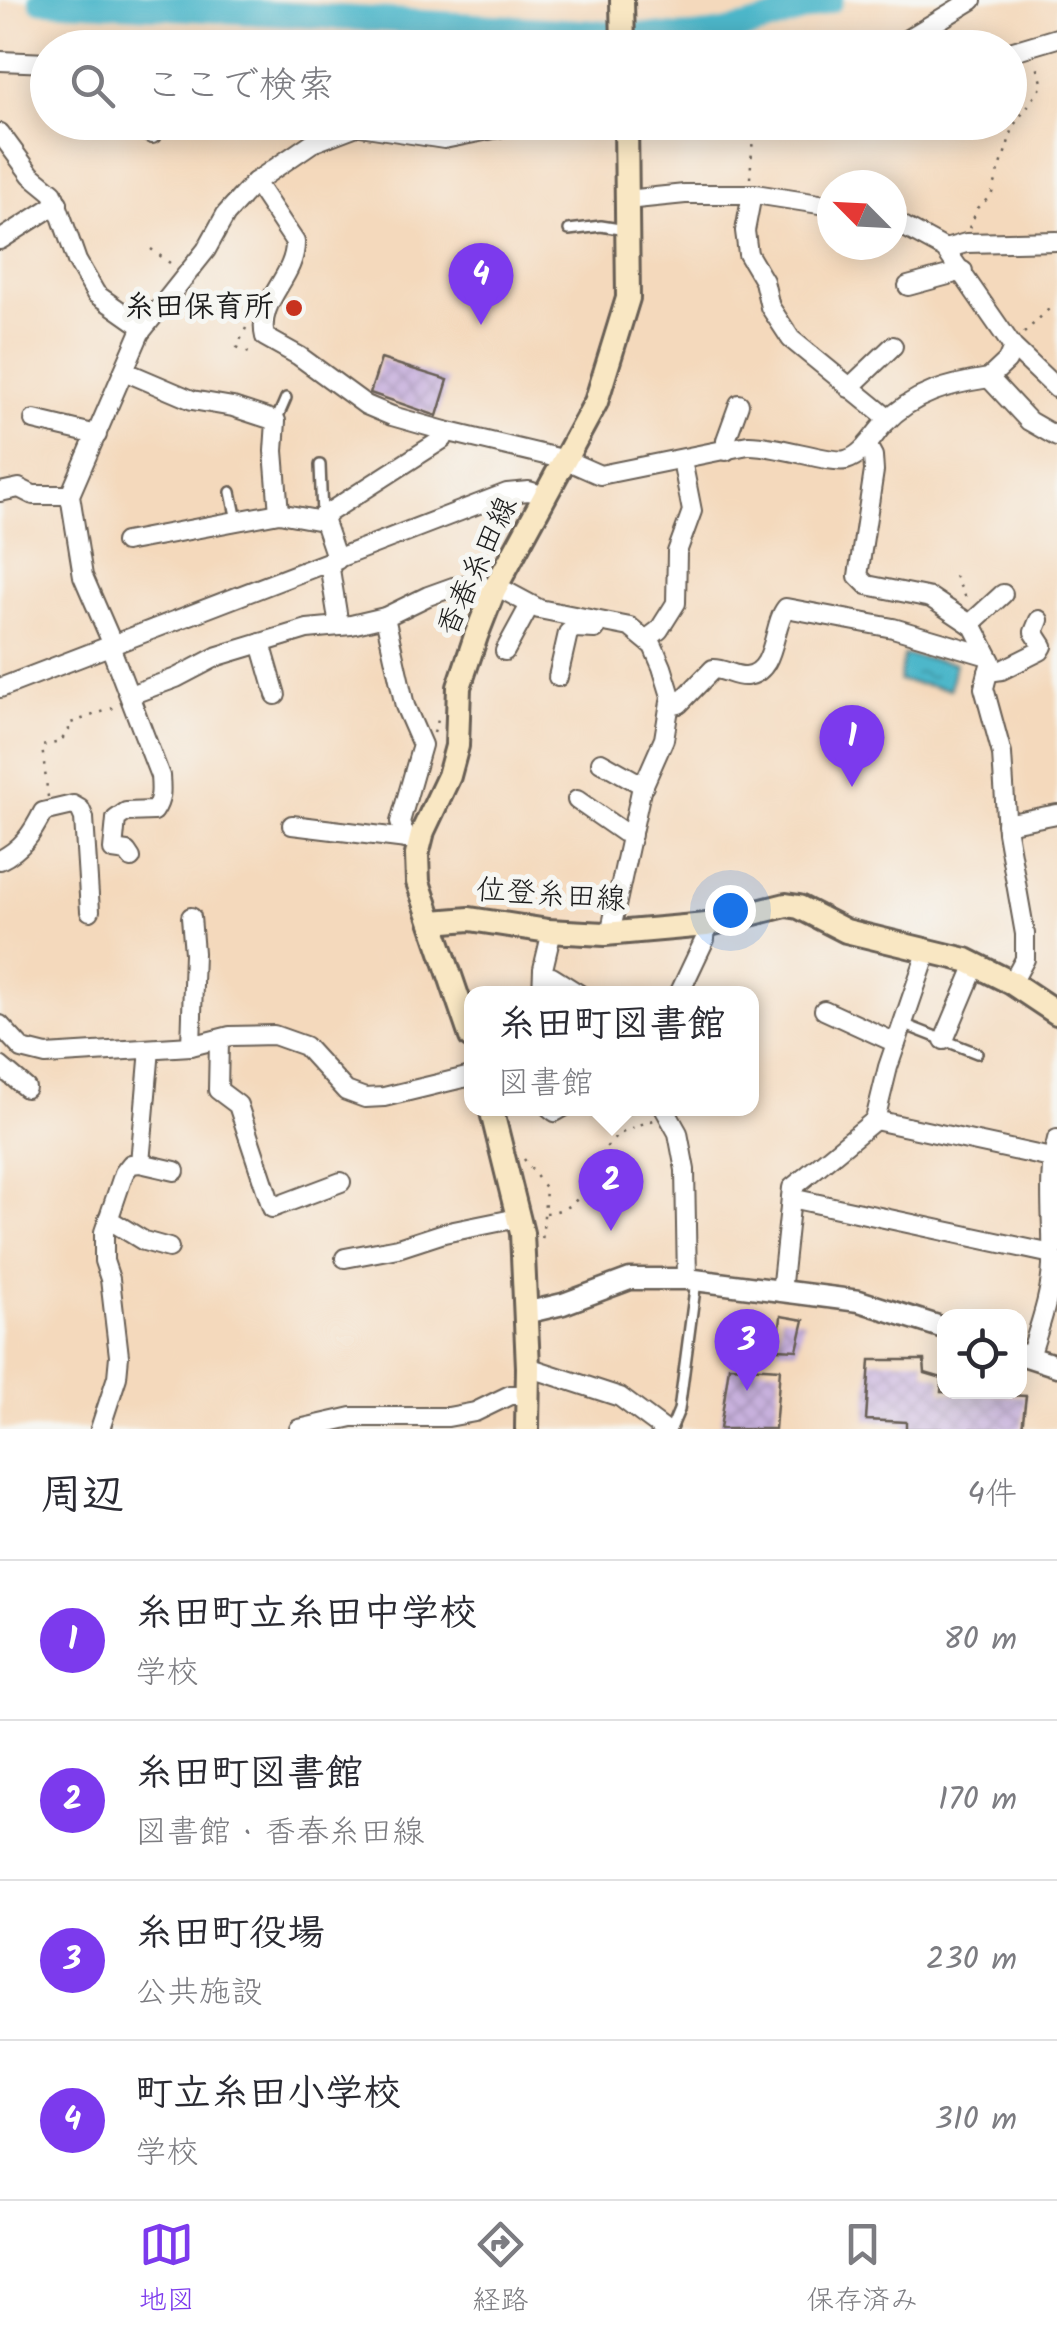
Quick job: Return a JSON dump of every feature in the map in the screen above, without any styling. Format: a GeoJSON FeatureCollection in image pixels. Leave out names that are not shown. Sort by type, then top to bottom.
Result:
{"type":"FeatureCollection","features":[{"type":"Feature","properties":{"kind":"main road"},"geometry":{"type":"LineString","coordinates":[[622,0],[623,30]]}},
{"type":"Feature","properties":{"kind":"main road","name":"香春糸田線"},"geometry":{"type":"LineString","coordinates":[[464,1017],[418,882],[413,840],[448,776],[457,746],[459,687],[495,588],[596,402],[619,332],[628,298],[626,140]]}},
{"type":"Feature","properties":{"kind":"main road","name":"位登糸田線"},"geometry":{"type":"LineString","coordinates":[[433,922],[470,919],[552,931],[610,934],[706,925],[786,904],[800,906],[846,930],[976,964],[1057,1013]]}},
{"type":"Feature","properties":{"kind":"main road"},"geometry":{"type":"LineString","coordinates":[[493,1116],[518,1218],[528,1367],[527,1429]]}},
{"type":"Feature","properties":{"kind":"street"},"geometry":{"type":"LineString","coordinates":[[923,30],[972,0]]}},
{"type":"Feature","properties":{"kind":"street"},"geometry":{"type":"LineString","coordinates":[[1027,47],[1057,38]]}},
{"type":"Feature","properties":{"kind":"street"},"geometry":{"type":"LineString","coordinates":[[0,61],[30,62]]}},
{"type":"Feature","properties":{"kind":"street"},"geometry":{"type":"LineString","coordinates":[[0,133],[16,156],[54,193],[77,261],[96,294],[143,327]]}},
{"type":"Feature","properties":{"kind":"street"},"geometry":{"type":"LineString","coordinates":[[132,858],[127,852],[113,850],[116,819],[126,812],[154,811],[160,803],[160,776],[83,576],[70,495],[143,327],[182,281],[226,214],[256,182],[318,140]]}},
{"type":"Feature","properties":{"kind":"street"},"geometry":{"type":"LineString","coordinates":[[0,170],[16,156]]}},
{"type":"Feature","properties":{"kind":"street"},"geometry":{"type":"LineString","coordinates":[[256,182],[295,242],[291,264],[263,312],[258,331],[366,405],[392,416],[566,460],[600,475],[763,444],[845,461],[867,446],[888,419],[933,389],[989,378],[1007,361],[1012,346]]}},
{"type":"Feature","properties":{"kind":"street"},"geometry":{"type":"LineString","coordinates":[[626,200],[685,194],[750,194],[817,204]]}},
{"type":"Feature","properties":{"kind":"street"},"geometry":{"type":"LineString","coordinates":[[750,194],[745,230],[748,254],[764,281],[770,307],[791,339],[888,419]]}},
{"type":"Feature","properties":{"kind":"street"},"geometry":{"type":"LineString","coordinates":[[0,240],[58,203]]}},
{"type":"Feature","properties":{"kind":"street"},"geometry":{"type":"LineString","coordinates":[[907,228],[945,249],[1012,346],[1057,390]]}},
{"type":"Feature","properties":{"kind":"street"},"geometry":{"type":"LineString","coordinates":[[945,249],[966,243],[1057,241]]}},
{"type":"Feature","properties":{"kind":"street"},"geometry":{"type":"LineString","coordinates":[[908,286],[963,271]]}},
{"type":"Feature","properties":{"kind":"street"},"geometry":{"type":"LineString","coordinates":[[850,388],[893,346]]}},
{"type":"Feature","properties":{"kind":"street"},"geometry":{"type":"LineString","coordinates":[[124,371],[192,400],[276,421],[279,513]]}},
{"type":"Feature","properties":{"kind":"street"},"geometry":{"type":"LineString","coordinates":[[989,378],[1030,421],[1056,435]]}},
{"type":"Feature","properties":{"kind":"street"},"geometry":{"type":"LineString","coordinates":[[726,451],[739,404]]}},
{"type":"Feature","properties":{"kind":"street"},"geometry":{"type":"LineString","coordinates":[[34,420],[96,435]]}},
{"type":"Feature","properties":{"kind":"street"},"geometry":{"type":"LineString","coordinates":[[125,542],[279,513],[317,520],[443,439],[445,430]]}},
{"type":"Feature","properties":{"kind":"street"},"geometry":{"type":"LineString","coordinates":[[867,446],[874,470],[858,576],[868,586],[931,598],[973,621],[988,664],[984,688],[1002,754],[1006,824],[1025,934],[1024,960],[1012,983]]}},
{"type":"Feature","properties":{"kind":"street"},"geometry":{"type":"LineString","coordinates":[[646,639],[659,630],[676,603],[677,552],[692,511],[682,460]]}},
{"type":"Feature","properties":{"kind":"street"},"geometry":{"type":"LineString","coordinates":[[0,492],[18,488],[33,496],[52,492],[70,495]]}},
{"type":"Feature","properties":{"kind":"street"},"geometry":{"type":"LineString","coordinates":[[0,688],[507,494],[529,490],[545,496]]}},
{"type":"Feature","properties":{"kind":"street"},"geometry":{"type":"LineString","coordinates":[[322,516],[333,562],[339,626]]}},
{"type":"Feature","properties":{"kind":"street"},"geometry":{"type":"LineString","coordinates":[[130,695],[176,678],[218,656],[307,629],[385,617],[454,587],[495,588],[553,614],[630,627],[653,646],[672,696],[664,739],[644,786],[610,934]]}},
{"type":"Feature","properties":{"kind":"street"},"geometry":{"type":"LineString","coordinates":[[973,621],[1004,594]]}},
{"type":"Feature","properties":{"kind":"street"},"geometry":{"type":"LineString","coordinates":[[504,651],[530,605]]}},
{"type":"Feature","properties":{"kind":"street"},"geometry":{"type":"LineString","coordinates":[[670,706],[679,704],[714,669],[751,676],[761,667],[776,640],[786,608],[893,628],[1002,670],[1040,651],[1043,646],[1034,632],[1039,620]]}},
{"type":"Feature","properties":{"kind":"street"},"geometry":{"type":"LineString","coordinates":[[385,617],[405,706],[422,744],[400,822],[413,840]]}},
{"type":"Feature","properties":{"kind":"street"},"geometry":{"type":"LineString","coordinates":[[558,677],[568,632],[574,628],[595,629],[598,620]]}},
{"type":"Feature","properties":{"kind":"street"},"geometry":{"type":"LineString","coordinates":[[261,643],[276,695]]}},
{"type":"Feature","properties":{"kind":"street"},"geometry":{"type":"LineString","coordinates":[[600,762],[644,786]]}},
{"type":"Feature","properties":{"kind":"street"},"geometry":{"type":"LineString","coordinates":[[577,800],[632,835]]}},
{"type":"Feature","properties":{"kind":"street"},"geometry":{"type":"LineString","coordinates":[[0,860],[19,848],[43,812],[74,805],[84,818],[90,911]]}},
{"type":"Feature","properties":{"kind":"street"},"geometry":{"type":"LineString","coordinates":[[1006,824],[1057,814]]}},
{"type":"Feature","properties":{"kind":"street"},"geometry":{"type":"LineString","coordinates":[[292,826],[413,840]]}},
{"type":"Feature","properties":{"kind":"street"},"geometry":{"type":"LineString","coordinates":[[190,917],[194,953],[190,1046]]}},
{"type":"Feature","properties":{"kind":"street"},"geometry":{"type":"LineString","coordinates":[[683,986],[705,939],[706,925]]}},
{"type":"Feature","properties":{"kind":"street"},"geometry":{"type":"LineString","coordinates":[[542,985],[552,931]]}},
{"type":"Feature","properties":{"kind":"street"},"geometry":{"type":"LineString","coordinates":[[781,1292],[795,1182],[875,1120],[928,950]]}},
{"type":"Feature","properties":{"kind":"street"},"geometry":{"type":"LineString","coordinates":[[944,1040],[976,964]]}},
{"type":"Feature","properties":{"kind":"street"},"geometry":{"type":"LineString","coordinates":[[542,985],[552,977],[566,986]]}},
{"type":"Feature","properties":{"kind":"street"},"geometry":{"type":"LineString","coordinates":[[824,1010],[896,1043]]}},
{"type":"Feature","properties":{"kind":"street"},"geometry":{"type":"LineString","coordinates":[[0,1024],[22,1048],[46,1055],[190,1046],[230,1036],[274,1035],[305,1046],[346,1092],[365,1098],[464,1078]]}},
{"type":"Feature","properties":{"kind":"street"},"geometry":{"type":"LineString","coordinates":[[219,1041],[218,1090],[238,1105],[272,1208],[342,1182]]}},
{"type":"Feature","properties":{"kind":"street"},"geometry":{"type":"LineString","coordinates":[[140,1163],[150,1049]]}},
{"type":"Feature","properties":{"kind":"street"},"geometry":{"type":"LineString","coordinates":[[0,1066],[26,1088]]}},
{"type":"Feature","properties":{"kind":"street"},"geometry":{"type":"LineString","coordinates":[[668,1116],[678,1133],[684,1170],[692,1280]]}},
{"type":"Feature","properties":{"kind":"street"},"geometry":{"type":"LineString","coordinates":[[875,1120],[1051,1158]]}},
{"type":"Feature","properties":{"kind":"street"},"geometry":{"type":"LineString","coordinates":[[1027,1350],[1048,1297],[1052,1254],[1051,1158],[1057,1138]]}},
{"type":"Feature","properties":{"kind":"street"},"geometry":{"type":"LineString","coordinates":[[100,1429],[117,1376],[119,1356],[110,1279],[104,1261],[104,1232],[124,1173],[131,1164],[175,1170]]}},
{"type":"Feature","properties":{"kind":"street"},"geometry":{"type":"LineString","coordinates":[[791,1198],[1052,1254]]}},
{"type":"Feature","properties":{"kind":"street"},"geometry":{"type":"LineString","coordinates":[[345,1258],[518,1218]]}},
{"type":"Feature","properties":{"kind":"street"},"geometry":{"type":"LineString","coordinates":[[108,1219],[144,1241],[169,1248]]}},
{"type":"Feature","properties":{"kind":"street"},"geometry":{"type":"LineString","coordinates":[[525,1313],[563,1304],[630,1279],[692,1280],[859,1301],[937,1326]]}},
{"type":"Feature","properties":{"kind":"street"},"geometry":{"type":"LineString","coordinates":[[1027,1356],[1057,1366]]}},
{"type":"Feature","properties":{"kind":"street"},"geometry":{"type":"LineString","coordinates":[[528,1367],[620,1397],[663,1429]]}},
{"type":"Feature","properties":{"kind":"street"},"geometry":{"type":"LineString","coordinates":[[299,1429],[352,1417],[448,1417],[475,1412],[510,1395],[528,1395]]}},
{"type":"Feature","properties":{"kind":"lane"},"geometry":{"type":"LineString","coordinates":[[569,230],[602,226],[629,230]]}},
{"type":"Feature","properties":{"kind":"lane"},"geometry":{"type":"LineString","coordinates":[[276,421],[286,398]]}},
{"type":"Feature","properties":{"kind":"lane"},"geometry":{"type":"LineString","coordinates":[[320,466],[322,516]]}},
{"type":"Feature","properties":{"kind":"lane"},"geometry":{"type":"LineString","coordinates":[[231,492],[238,523]]}},
{"type":"Feature","properties":{"kind":"lane"},"geometry":{"type":"LineString","coordinates":[[903,1024],[978,1053]]}},
{"type":"Feature","properties":{"kind":"lane"},"geometry":{"type":"LineString","coordinates":[[672,1429],[679,1410],[692,1280]]}},
{"type":"Feature","properties":{"kind":"path"},"geometry":{"type":"LineString","coordinates":[[1027,106],[1042,85],[1030,46]]}},
{"type":"Feature","properties":{"kind":"path"},"geometry":{"type":"LineString","coordinates":[[750,194],[753,140]]}},
{"type":"Feature","properties":{"kind":"path"},"geometry":{"type":"LineString","coordinates":[[968,229],[977,208],[991,196],[1009,140]]}},
{"type":"Feature","properties":{"kind":"path"},"geometry":{"type":"LineString","coordinates":[[151,249],[182,281],[258,331]]}},
{"type":"Feature","properties":{"kind":"path"},"geometry":{"type":"LineString","coordinates":[[1012,346],[1050,308]]}},
{"type":"Feature","properties":{"kind":"path"},"geometry":{"type":"LineString","coordinates":[[955,576],[973,621]]}},
{"type":"Feature","properties":{"kind":"path"},"geometry":{"type":"LineString","coordinates":[[43,812],[48,788],[42,746],[60,742],[69,730],[68,724],[94,718],[126,702],[130,695]]}},
{"type":"Feature","properties":{"kind":"path"},"geometry":{"type":"LineString","coordinates":[[544,1213],[569,1208],[580,1197],[601,1154],[613,1140],[657,1116]]}},
{"type":"Feature","properties":{"kind":"water"},"geometry":{"type":"Polygon","coordinates":[[[904,655],[955,663],[950,689],[899,681],[904,655]]]}},
{"type":"Feature","properties":{"kind":"building"},"geometry":{"type":"Polygon","coordinates":[[[381,359],[448,380],[437,416],[370,393],[381,359]]]}},
{"type":"Feature","properties":{"kind":"building"},"geometry":{"type":"Polygon","coordinates":[[[781,1316],[804,1320],[797,1350],[778,1349],[781,1316]]]}},
{"type":"Feature","properties":{"kind":"building"},"geometry":{"type":"Polygon","coordinates":[[[870,1360],[924,1360],[925,1373],[937,1377],[937,1399],[1026,1399],[1022,1429],[906,1429],[906,1422],[866,1420],[870,1360]]]}},
{"type":"Feature","properties":{"kind":"building"},"geometry":{"type":"Polygon","coordinates":[[[729,1366],[780,1369],[775,1429],[720,1429],[729,1366]]]}},
{"type":"Feature","properties":{"kind":"waterway"},"geometry":{"type":"LineString","coordinates":[[41,0],[555,30]]}},
{"type":"Feature","properties":{"kind":"waterway"},"geometry":{"type":"LineString","coordinates":[[735,30],[831,0]]}},
{"type":"Feature","properties":{"kind":"place","name":"糸田保育所"},"geometry":{"type":"Point","coordinates":[294,308]}},
{"type":"Feature","properties":{"kind":"place","name":"町立糸田小学校"},"geometry":{"type":"Point","coordinates":[481,325]}},
{"type":"Feature","properties":{"kind":"place","name":"糸田町立糸田中学校"},"geometry":{"type":"Point","coordinates":[852,787]}},
{"type":"Feature","properties":{"kind":"place","name":"糸田町図書館"},"geometry":{"type":"Point","coordinates":[611,1231]}},
{"type":"Feature","properties":{"kind":"place","name":"糸田町役場"},"geometry":{"type":"Point","coordinates":[747,1391]}}]}
